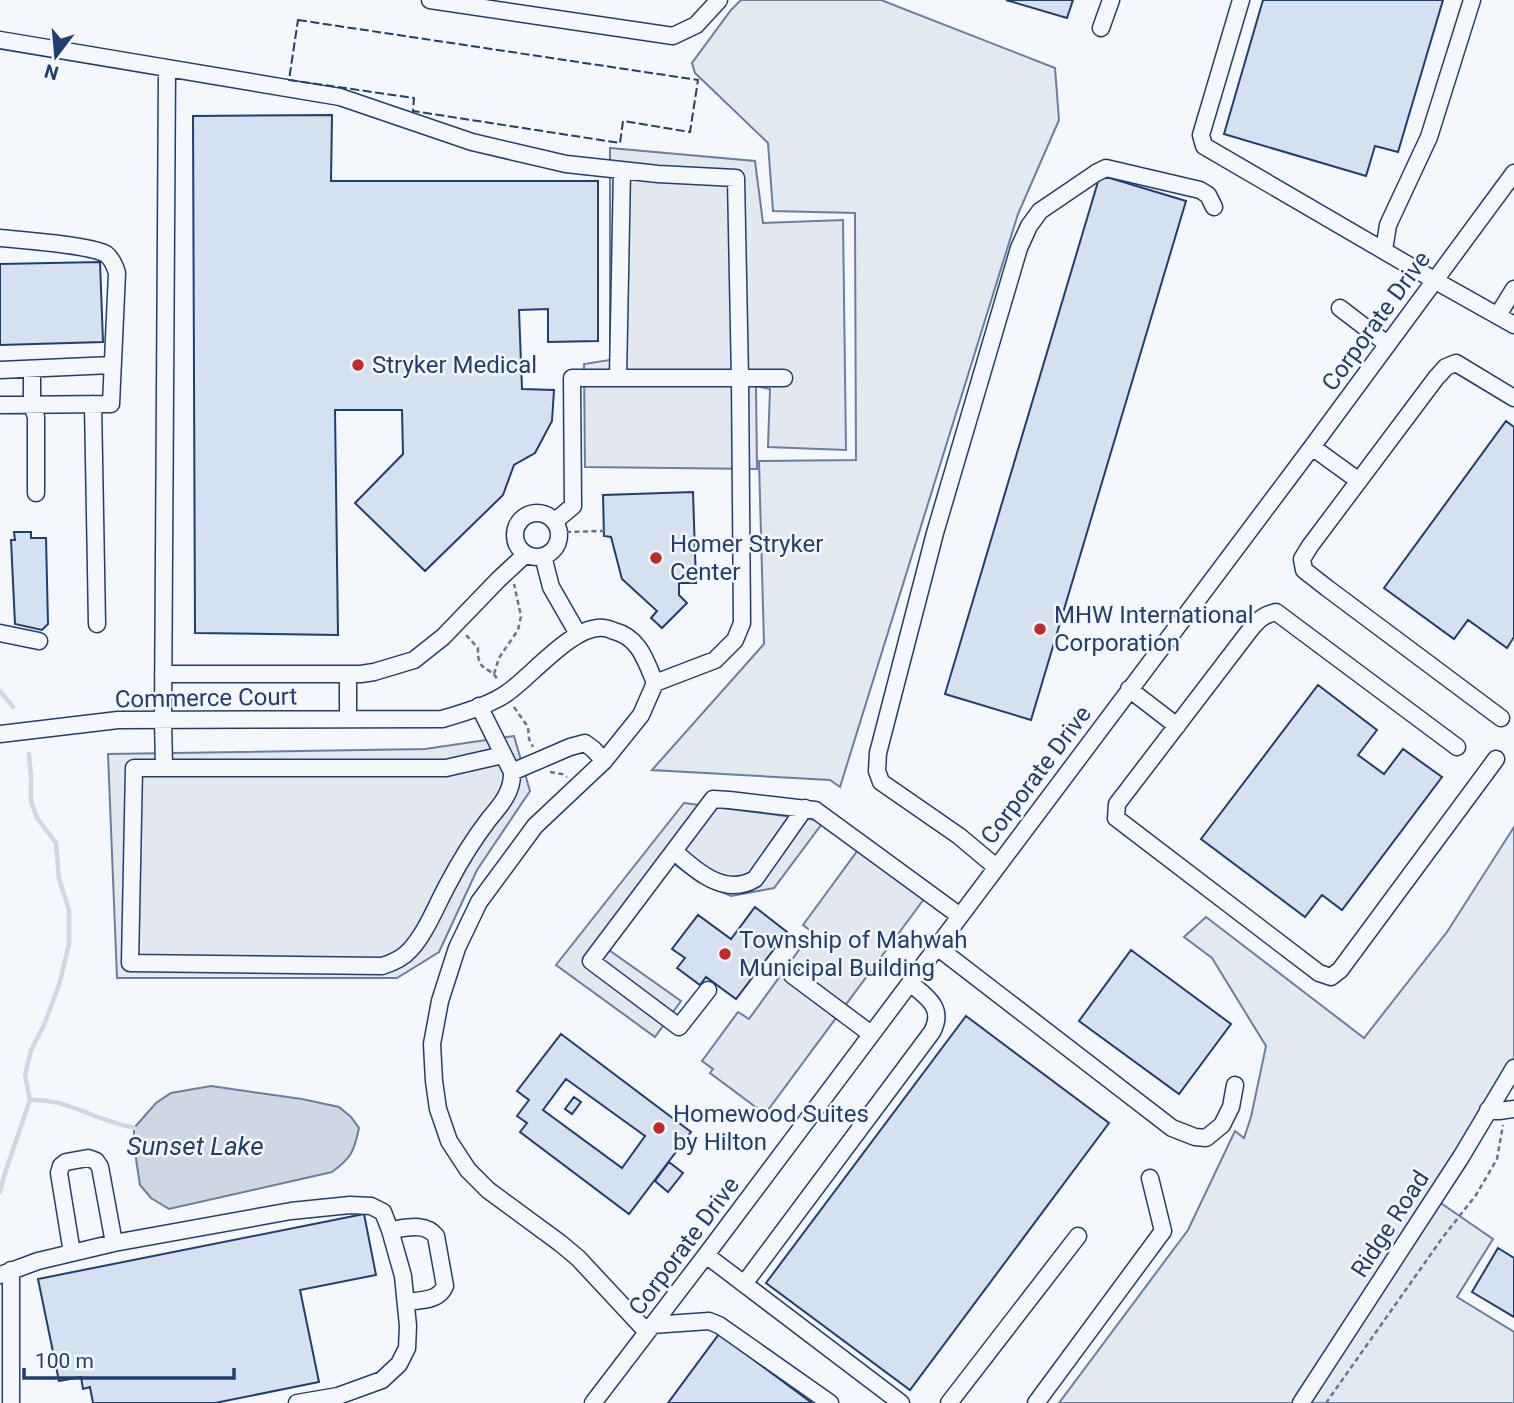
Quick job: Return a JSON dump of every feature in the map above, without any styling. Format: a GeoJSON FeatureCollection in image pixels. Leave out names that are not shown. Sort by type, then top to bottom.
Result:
{"type":"FeatureCollection","features":[{"type":"Feature","properties":{"kind":"street"},"geometry":{"type":"LineString","coordinates":[[430,0],[673,36],[696,25],[719,0]]}},
{"type":"Feature","properties":{"kind":"street"},"geometry":{"type":"LineString","coordinates":[[1101,27],[1111,0]]}},
{"type":"Feature","properties":{"kind":"street"},"geometry":{"type":"LineString","coordinates":[[1241,0],[1201,135],[1204,146],[1514,325]]}},
{"type":"Feature","properties":{"kind":"street"},"geometry":{"type":"LineString","coordinates":[[1384,250],[1388,225],[1429,137],[1472,0]]}},
{"type":"Feature","properties":{"kind":"street"},"geometry":{"type":"LineString","coordinates":[[0,40],[340,97],[472,142],[566,164],[658,174],[736,178],[742,623],[735,640],[715,660],[655,683],[641,715],[604,761],[535,826],[479,902],[457,948],[440,1001],[432,1044],[434,1081],[438,1109],[449,1141],[468,1170],[488,1190],[578,1258],[650,1329],[709,1321],[719,1325],[830,1403]]}},
{"type":"Feature","properties":{"kind":"street"},"geometry":{"type":"LineString","coordinates":[[164,767],[167,68]]}},
{"type":"Feature","properties":{"kind":"street"},"geometry":{"type":"LineString","coordinates":[[996,867],[959,835],[881,782],[877,771],[878,753],[935,533],[1019,248],[1029,226],[1040,211],[1106,168],[1200,190],[1208,194],[1214,207]]}},
{"type":"Feature","properties":{"kind":"street"},"geometry":{"type":"LineString","coordinates":[[618,378],[622,170]]}},
{"type":"Feature","properties":{"kind":"street","name":"Corporate Drive"},"geometry":{"type":"LineString","coordinates":[[593,1403],[1312,447],[1514,173]]}},
{"type":"Feature","properties":{"kind":"street"},"geometry":{"type":"LineString","coordinates":[[0,238],[94,250],[111,259],[117,273],[111,404],[0,405]]}},
{"type":"Feature","properties":{"kind":"street"},"geometry":{"type":"LineString","coordinates":[[1498,316],[1514,289]]}},
{"type":"Feature","properties":{"kind":"street"},"geometry":{"type":"LineString","coordinates":[[1340,308],[1387,344]]}},
{"type":"Feature","properties":{"kind":"street"},"geometry":{"type":"LineString","coordinates":[[1501,718],[1304,570],[1302,559],[1446,367],[1457,363],[1514,398]]}},
{"type":"Feature","properties":{"kind":"street"},"geometry":{"type":"LineString","coordinates":[[0,370],[112,365]]}},
{"type":"Feature","properties":{"kind":"street"},"geometry":{"type":"LineString","coordinates":[[32,369],[32,405],[36,417],[36,494]]}},
{"type":"Feature","properties":{"kind":"street"},"geometry":{"type":"LineString","coordinates":[[557,527],[573,506],[572,378],[784,378]]}},
{"type":"Feature","properties":{"kind":"street"},"geometry":{"type":"LineString","coordinates":[[93,404],[97,624]]}},
{"type":"Feature","properties":{"kind":"street"},"geometry":{"type":"LineString","coordinates":[[1312,447],[1359,481]]}},
{"type":"Feature","properties":{"kind":"street"},"geometry":{"type":"LineString","coordinates":[[540,512],[549,516],[557,527],[559,538],[556,546],[551,553],[543,556],[526,554],[515,540],[518,523],[532,513],[540,512]]}},
{"type":"Feature","properties":{"kind":"street"},"geometry":{"type":"LineString","coordinates":[[163,674],[348,674],[374,672],[414,660],[443,637],[526,554]]}},
{"type":"Feature","properties":{"kind":"street"},"geometry":{"type":"LineString","coordinates":[[543,556],[551,587],[578,634],[601,627],[622,633],[635,642],[655,683]]}},
{"type":"Feature","properties":{"kind":"street"},"geometry":{"type":"LineString","coordinates":[[1457,747],[1276,612],[1259,619],[1117,804],[1116,818],[1319,973],[1331,977],[1340,971],[1496,759]]}},
{"type":"Feature","properties":{"kind":"street"},"geometry":{"type":"LineString","coordinates":[[0,633],[39,641]]}},
{"type":"Feature","properties":{"kind":"street","name":"Commerce Court"},"geometry":{"type":"LineString","coordinates":[[0,734],[118,720],[442,719],[462,714],[506,694],[578,634]]}},
{"type":"Feature","properties":{"kind":"street"},"geometry":{"type":"LineString","coordinates":[[348,674],[348,719]]}},
{"type":"Feature","properties":{"kind":"street"},"geometry":{"type":"LineString","coordinates":[[1129,689],[1177,726]]}},
{"type":"Feature","properties":{"kind":"street"},"geometry":{"type":"LineString","coordinates":[[479,706],[512,772],[510,790],[472,841],[422,936],[408,953],[382,966],[130,963],[134,768],[434,769],[503,755]]}},
{"type":"Feature","properties":{"kind":"street"},"geometry":{"type":"LineString","coordinates":[[512,772],[585,743],[604,761]]}},
{"type":"Feature","properties":{"kind":"street"},"geometry":{"type":"LineString","coordinates":[[708,990],[679,1027],[591,961],[713,799],[815,810],[960,916]]}},
{"type":"Feature","properties":{"kind":"street"},"geometry":{"type":"LineString","coordinates":[[674,852],[705,876],[718,882],[736,886],[746,884],[755,879],[805,808]]}},
{"type":"Feature","properties":{"kind":"street"},"geometry":{"type":"LineString","coordinates":[[937,947],[1172,1128],[1195,1137],[1206,1138],[1222,1125],[1231,1108],[1235,1085]]}},
{"type":"Feature","properties":{"kind":"street"},"geometry":{"type":"LineString","coordinates":[[792,975],[871,1034]]}},
{"type":"Feature","properties":{"kind":"street"},"geometry":{"type":"LineString","coordinates":[[744,1284],[937,1023],[934,1005],[910,983]]}},
{"type":"Feature","properties":{"kind":"street","name":"Ridge Road"},"geometry":{"type":"LineString","coordinates":[[1301,1403],[1461,1157],[1502,1110],[1514,1068]]}},
{"type":"Feature","properties":{"kind":"street"},"geometry":{"type":"LineString","coordinates":[[72,1253],[59,1173],[66,1162],[88,1158],[96,1161],[100,1167],[114,1243]]}},
{"type":"Feature","properties":{"kind":"street"},"geometry":{"type":"LineString","coordinates":[[1036,1403],[1163,1231],[1150,1178]]}},
{"type":"Feature","properties":{"kind":"street"},"geometry":{"type":"LineString","coordinates":[[11,1403],[6,1272],[38,1261],[114,1243],[291,1211],[350,1205],[371,1206],[383,1212],[403,1276],[408,1326],[407,1348],[399,1364],[382,1380],[338,1396],[297,1403]]}},
{"type":"Feature","properties":{"kind":"street"},"geometry":{"type":"LineString","coordinates":[[390,1230],[424,1226],[431,1229],[436,1236],[445,1286],[442,1293],[435,1298],[406,1302]]}},
{"type":"Feature","properties":{"kind":"street"},"geometry":{"type":"LineString","coordinates":[[949,1403],[1078,1236]]}},
{"type":"Feature","properties":{"kind":"street"},"geometry":{"type":"LineString","coordinates":[[706,1255],[901,1403]]}},
{"type":"Feature","properties":{"kind":"path"},"geometry":{"type":"LineString","coordinates":[[557,527],[604,531]]}},
{"type":"Feature","properties":{"kind":"path"},"geometry":{"type":"LineString","coordinates":[[494,674],[499,658],[518,630],[522,616],[509,570]]}},
{"type":"Feature","properties":{"kind":"path"},"geometry":{"type":"LineString","coordinates":[[455,624],[478,648],[478,659],[482,667],[494,674],[528,727],[529,739],[542,766],[548,771],[562,774],[577,786]]}},
{"type":"Feature","properties":{"kind":"path"},"geometry":{"type":"LineString","coordinates":[[1326,1403],[1487,1178],[1497,1159],[1502,1110]]}},
{"type":"Feature","properties":{"kind":"shaded area"},"geometry":{"type":"Polygon","coordinates":[[[741,0],[881,0],[1055,68],[1059,120],[1018,214],[840,787],[830,780],[652,770],[764,644],[759,461],[856,460],[855,213],[773,211],[768,143],[695,73],[692,63],[741,0]]]}},
{"type":"Feature","properties":{"kind":"shaded area"},"geometry":{"type":"Polygon","coordinates":[[[610,148],[755,161],[763,223],[843,220],[846,450],[768,447],[770,389],[756,386],[757,469],[585,467],[584,364],[610,360],[610,148]]]}},
{"type":"Feature","properties":{"kind":"shaded area"},"geometry":{"type":"Polygon","coordinates":[[[514,736],[530,791],[477,870],[439,952],[397,978],[117,978],[108,754],[425,749],[514,736]]]}},
{"type":"Feature","properties":{"kind":"shaded area"},"geometry":{"type":"Polygon","coordinates":[[[684,803],[824,821],[774,888],[731,896],[698,882],[674,864],[609,950],[681,1001],[655,1037],[556,965],[684,803]]]}},
{"type":"Feature","properties":{"kind":"shaded area"},"geometry":{"type":"Polygon","coordinates":[[[1514,827],[1514,1062],[1432,1197],[1493,1239],[1457,1297],[1514,1332],[1514,1403],[1059,1403],[1188,1230],[1235,1131],[1244,1138],[1251,1117],[1266,1046],[1212,958],[1184,937],[1206,917],[1364,1038],[1447,932],[1514,827]]]}},
{"type":"Feature","properties":{"kind":"shaded area"},"geometry":{"type":"Polygon","coordinates":[[[858,850],[924,899],[765,1114],[710,1073],[713,1069],[702,1061],[738,1012],[749,1019],[812,932],[803,925],[858,850]]]}},
{"type":"Feature","properties":{"kind":"water","name":"Sunset Lake"},"geometry":{"type":"Polygon","coordinates":[[[211,1086],[339,1107],[359,1128],[353,1149],[344,1163],[332,1172],[169,1209],[151,1198],[140,1185],[134,1128],[156,1103],[171,1093],[211,1086]]]}},
{"type":"Feature","properties":{"kind":"building"},"geometry":{"type":"Polygon","coordinates":[[[1006,0],[1073,0],[1067,18],[1006,0]]]}},
{"type":"Feature","properties":{"kind":"building"},"geometry":{"type":"Polygon","coordinates":[[[1263,0],[1443,0],[1398,152],[1375,146],[1366,176],[1224,134],[1263,0]]]}},
{"type":"Feature","properties":{"kind":"building","name":"Stryker Medical"},"geometry":{"type":"Polygon","coordinates":[[[332,115],[331,181],[598,181],[598,341],[548,342],[548,309],[519,310],[522,389],[554,390],[552,421],[535,453],[514,465],[503,495],[425,571],[355,503],[403,454],[402,410],[335,410],[338,635],[195,633],[193,116],[332,115]]]}},
{"type":"Feature","properties":{"kind":"building"},"geometry":{"type":"Polygon","coordinates":[[[1100,175],[1186,201],[1031,720],[945,694],[1100,175]]]}},
{"type":"Feature","properties":{"kind":"building"},"geometry":{"type":"Polygon","coordinates":[[[100,262],[103,342],[0,345],[0,264],[100,262]]]}},
{"type":"Feature","properties":{"kind":"building"},"geometry":{"type":"Polygon","coordinates":[[[1506,421],[1514,427],[1514,637],[1507,648],[1468,620],[1454,639],[1384,588],[1506,421]]]}},
{"type":"Feature","properties":{"kind":"building","name":"Homer Stryker Center"},"geometry":{"type":"Polygon","coordinates":[[[693,492],[696,583],[679,583],[679,595],[687,603],[662,628],[651,618],[657,611],[622,579],[611,537],[604,536],[603,495],[693,492]]]}},
{"type":"Feature","properties":{"kind":"building"},"geometry":{"type":"Polygon","coordinates":[[[14,532],[31,532],[31,538],[46,538],[48,624],[42,630],[15,624],[11,540],[15,540],[14,532]]]}},
{"type":"Feature","properties":{"kind":"building"},"geometry":{"type":"Polygon","coordinates":[[[1318,685],[1377,730],[1358,755],[1384,774],[1403,749],[1442,777],[1342,910],[1322,895],[1305,917],[1201,839],[1318,685]]]}},
{"type":"Feature","properties":{"kind":"building","name":"Township of Mahwah Municipal Building"},"geometry":{"type":"Polygon","coordinates":[[[755,907],[787,932],[736,999],[706,977],[700,985],[677,968],[685,958],[672,949],[698,915],[731,939],[755,907]]]}},
{"type":"Feature","properties":{"kind":"building"},"geometry":{"type":"Polygon","coordinates":[[[1131,950],[1231,1024],[1179,1094],[1079,1021],[1131,950]]]}},
{"type":"Feature","properties":{"kind":"building"},"geometry":{"type":"Polygon","coordinates":[[[966,1016],[1109,1123],[910,1390],[766,1283],[966,1016]]]}},
{"type":"Feature","properties":{"kind":"building","name":"Homewood Suites by Hilton"},"geometry":{"type":"Polygon","coordinates":[[[561,1034],[691,1132],[629,1214],[520,1132],[527,1123],[517,1116],[529,1100],[517,1091],[561,1034]],[[566,1079],[543,1110],[622,1168],[645,1136],[566,1079]]]}},
{"type":"Feature","properties":{"kind":"building"},"geometry":{"type":"Polygon","coordinates":[[[574,1097],[581,1102],[572,1114],[565,1109],[574,1097]]]}},
{"type":"Feature","properties":{"kind":"building"},"geometry":{"type":"Polygon","coordinates":[[[669,1162],[683,1173],[668,1192],[655,1181],[669,1162]]]}},
{"type":"Feature","properties":{"kind":"building"},"geometry":{"type":"Polygon","coordinates":[[[364,1214],[376,1275],[300,1290],[319,1382],[215,1403],[93,1403],[90,1387],[83,1389],[81,1377],[59,1381],[38,1279],[364,1214]]]}},
{"type":"Feature","properties":{"kind":"building"},"geometry":{"type":"Polygon","coordinates":[[[1498,1248],[1514,1258],[1514,1317],[1472,1292],[1498,1248]]]}},
{"type":"Feature","properties":{"kind":"building"},"geometry":{"type":"Polygon","coordinates":[[[719,1334],[812,1403],[668,1403],[719,1334]]]}},
{"type":"Feature","properties":{"kind":"waterway"},"geometry":{"type":"LineString","coordinates":[[0,691],[13,707]]}},
{"type":"Feature","properties":{"kind":"waterway"},"geometry":{"type":"LineString","coordinates":[[29,754],[31,801],[37,818],[56,843],[59,879],[69,910],[69,944],[60,982],[44,1025],[31,1050],[25,1075],[30,1100]]}},
{"type":"Feature","properties":{"kind":"waterway"},"geometry":{"type":"LineString","coordinates":[[0,1192],[30,1100],[58,1103],[134,1128]]}},
{"type":"Feature","properties":{"kind":"fence"},"geometry":{"type":"LineString","coordinates":[[298,20],[698,80],[690,132],[623,121],[620,143],[413,111],[414,98],[289,80],[298,20]]}},
{"type":"Feature","properties":{"kind":"place","name":"Stryker Medical"},"geometry":{"type":"Point","coordinates":[358,365]}},
{"type":"Feature","properties":{"kind":"place","name":"Homer Stryker Center"},"geometry":{"type":"Point","coordinates":[656,558]}},
{"type":"Feature","properties":{"kind":"place","name":"MHW International Corporation"},"geometry":{"type":"Point","coordinates":[1040,629]}},
{"type":"Feature","properties":{"kind":"place","name":"Township of Mahwah Municipal Building"},"geometry":{"type":"Point","coordinates":[725,954]}},
{"type":"Feature","properties":{"kind":"place","name":"Homewood Suites by Hilton"},"geometry":{"type":"Point","coordinates":[659,1128]}}]}
